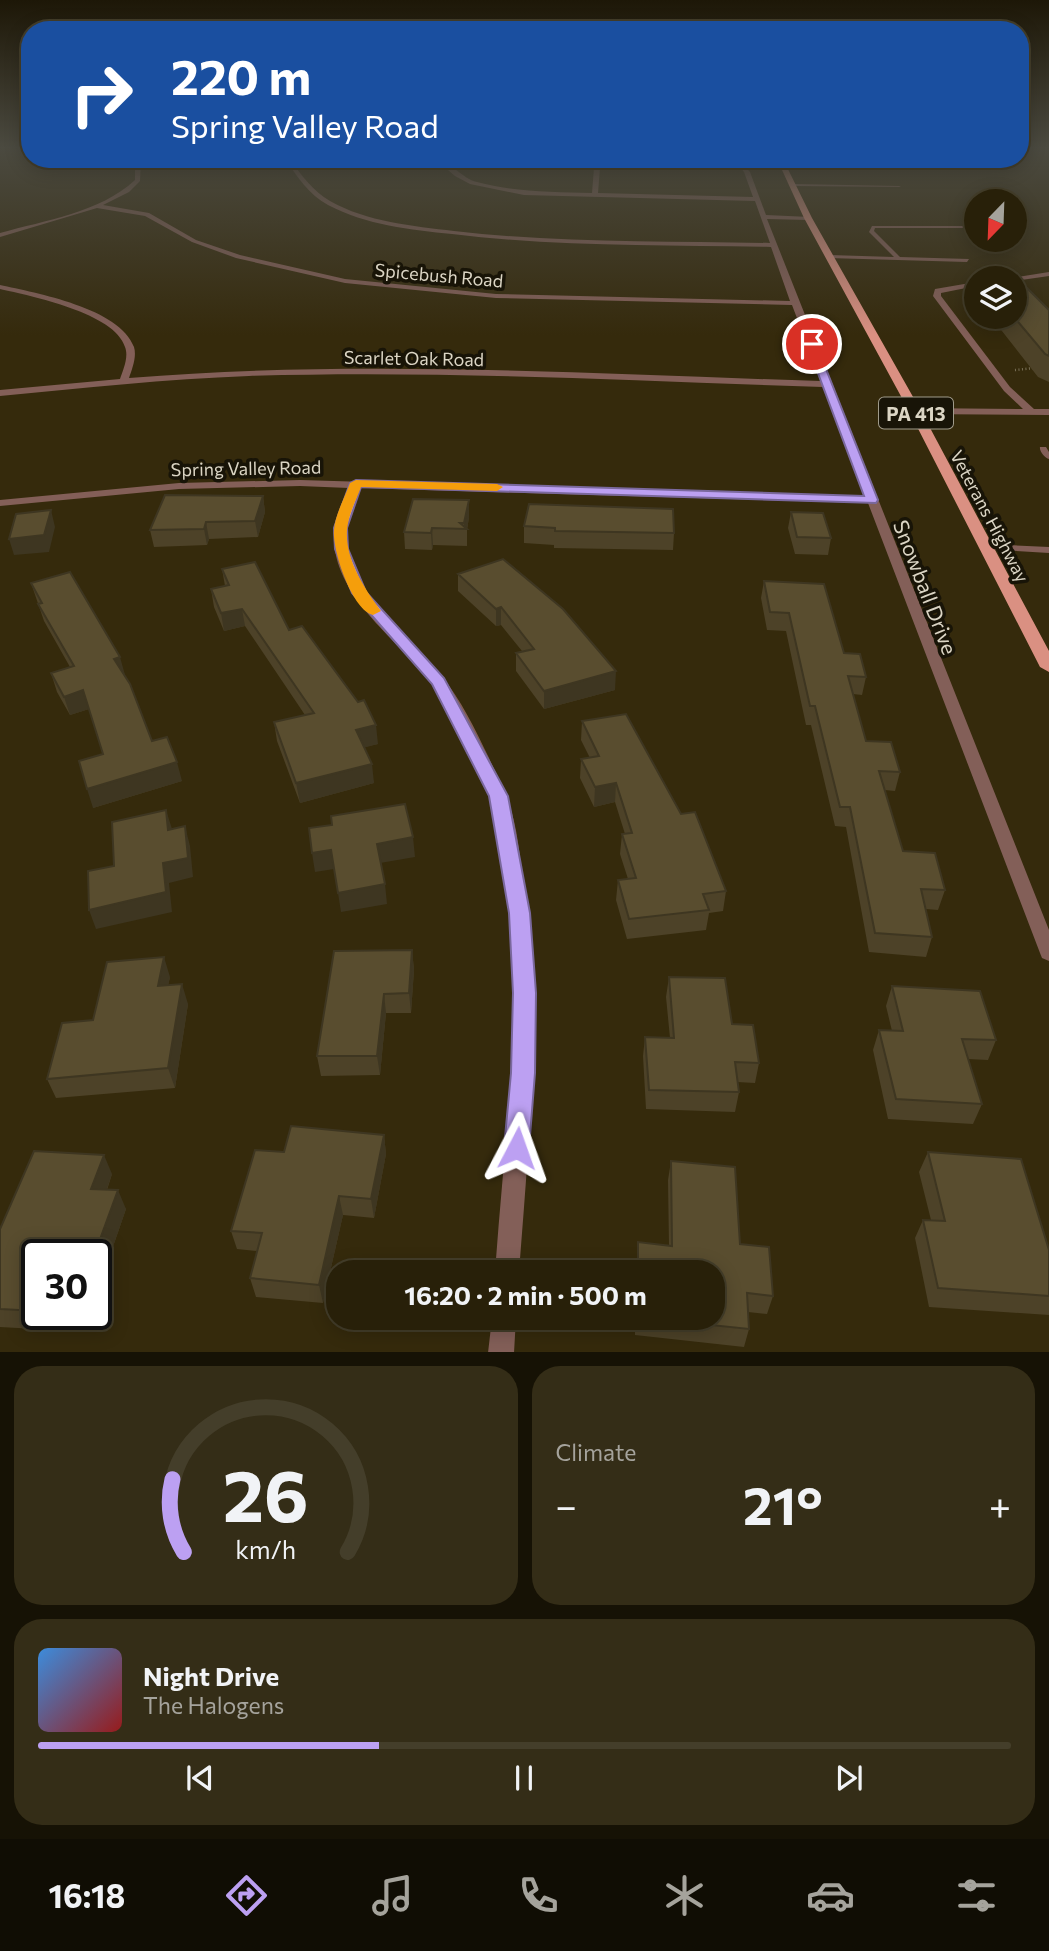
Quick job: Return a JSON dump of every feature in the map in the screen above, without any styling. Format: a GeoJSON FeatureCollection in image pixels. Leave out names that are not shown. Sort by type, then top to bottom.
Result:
{"type":"FeatureCollection","features":[{"type":"Feature","properties":{"kind":"main road","name":"Veterans Highway"},"geometry":{"type":"LineString","coordinates":[[804,209],[915,411],[1049,667]]}},
{"type":"Feature","properties":{"kind":"street"},"geometry":{"type":"LineString","coordinates":[[0,235],[85,209]]}},
{"type":"Feature","properties":{"kind":"street","name":"Spicebush Road"},"geometry":{"type":"LineString","coordinates":[[115,209],[146,214],[194,241],[238,257],[345,281],[496,296],[795,303]]}},
{"type":"Feature","properties":{"kind":"street"},"geometry":{"type":"LineString","coordinates":[[344,209],[408,226],[510,238],[773,244]]}},
{"type":"Feature","properties":{"kind":"street","name":"Snowball Drive"},"geometry":{"type":"LineString","coordinates":[[759,209],[1049,953]]}},
{"type":"Feature","properties":{"kind":"street"},"geometry":{"type":"LineString","coordinates":[[763,217],[808,218]]}},
{"type":"Feature","properties":{"kind":"street"},"geometry":{"type":"LineString","coordinates":[[1027,277],[1049,274]]}},
{"type":"Feature","properties":{"kind":"street"},"geometry":{"type":"LineString","coordinates":[[964,286],[938,291],[937,296],[1007,389],[1032,412]]}},
{"type":"Feature","properties":{"kind":"street"},"geometry":{"type":"LineString","coordinates":[[0,287],[74,307],[118,330],[128,341],[131,350],[124,380]]}},
{"type":"Feature","properties":{"kind":"street","name":"Scarlet Oak Road"},"geometry":{"type":"LineString","coordinates":[[0,393],[124,380],[246,374],[396,372],[828,384]]}},
{"type":"Feature","properties":{"kind":"street"},"geometry":{"type":"LineString","coordinates":[[915,411],[1049,412]]}},
{"type":"Feature","properties":{"kind":"street"},"geometry":{"type":"LineString","coordinates":[[356,483],[340,528],[341,549],[347,567],[359,593],[428,669],[447,695],[499,796],[508,839],[520,913],[524,993],[523,1073],[508,1260]]}},
{"type":"Feature","properties":{"kind":"street","name":"Spring Valley Road"},"geometry":{"type":"LineString","coordinates":[[0,503],[178,486],[356,483],[872,500]]}},
{"type":"Feature","properties":{"kind":"street"},"geometry":{"type":"LineString","coordinates":[[501,1352],[503,1330]]}},
{"type":"Feature","properties":{"kind":"lane"},"geometry":{"type":"LineString","coordinates":[[898,258],[871,231],[874,227],[964,227]]}},
{"type":"Feature","properties":{"kind":"lane"},"geometry":{"type":"LineString","coordinates":[[830,257],[967,260]]}},
{"type":"Feature","properties":{"kind":"lane"},"geometry":{"type":"LineString","coordinates":[[1043,449],[1049,457]]}},
{"type":"Feature","properties":{"kind":"lane"},"geometry":{"type":"LineString","coordinates":[[986,547],[1049,551]]}},
{"type":"Feature","properties":{"kind":"path"},"geometry":{"type":"LineString","coordinates":[[993,370],[1037,368]]}},
{"type":"Feature","properties":{"kind":"building"},"geometry":{"type":"Polygon","coordinates":[[[1027,288],[1049,310],[1049,356],[1024,329],[1027,329],[1027,288]]]}},
{"type":"Feature","properties":{"kind":"building"},"geometry":{"type":"Polygon","coordinates":[[[165,495],[263,496],[255,521],[206,522],[204,529],[150,530],[165,495]]]}},
{"type":"Feature","properties":{"kind":"building"},"geometry":{"type":"Polygon","coordinates":[[[413,499],[469,500],[464,523],[460,523],[467,529],[432,528],[431,533],[404,532],[413,499]]]}},
{"type":"Feature","properties":{"kind":"building"},"geometry":{"type":"Polygon","coordinates":[[[529,504],[673,509],[674,533],[555,531],[555,528],[524,526],[529,504]]]}},
{"type":"Feature","properties":{"kind":"building"},"geometry":{"type":"Polygon","coordinates":[[[51,510],[44,535],[9,539],[16,514],[51,510]]]}},
{"type":"Feature","properties":{"kind":"building"},"geometry":{"type":"Polygon","coordinates":[[[791,512],[823,513],[831,538],[797,537],[791,512]]]}},
{"type":"Feature","properties":{"kind":"building"},"geometry":{"type":"Polygon","coordinates":[[[503,559],[563,609],[616,671],[544,691],[516,653],[534,649],[501,607],[496,609],[458,574],[503,559]]]}},
{"type":"Feature","properties":{"kind":"building"},"geometry":{"type":"Polygon","coordinates":[[[255,562],[289,630],[302,626],[358,702],[364,700],[376,725],[356,730],[372,764],[296,783],[274,722],[314,713],[242,609],[221,613],[211,589],[229,585],[222,569],[255,562]]]}},
{"type":"Feature","properties":{"kind":"building"},"geometry":{"type":"Polygon","coordinates":[[[70,572],[120,657],[114,659],[130,684],[152,741],[167,737],[177,762],[87,789],[79,761],[103,754],[83,690],[64,697],[51,673],[74,666],[38,604],[42,603],[31,583],[70,572]]]}},
{"type":"Feature","properties":{"kind":"building"},"geometry":{"type":"Polygon","coordinates":[[[764,581],[824,584],[844,653],[860,654],[866,677],[848,676],[866,741],[891,742],[900,772],[879,771],[903,851],[935,853],[945,890],[921,889],[932,937],[875,933],[850,807],[840,807],[815,706],[810,706],[789,613],[770,612],[764,581]]]}},
{"type":"Feature","properties":{"kind":"building"},"geometry":{"type":"Polygon","coordinates":[[[626,714],[681,814],[695,812],[726,891],[703,894],[709,910],[629,919],[618,880],[636,878],[622,834],[632,833],[616,783],[595,787],[581,759],[599,756],[582,721],[626,714]]]}},
{"type":"Feature","properties":{"kind":"building"},"geometry":{"type":"Polygon","coordinates":[[[405,804],[413,837],[377,844],[385,884],[338,893],[331,850],[312,853],[309,828],[332,825],[331,816],[405,804]]]}},
{"type":"Feature","properties":{"kind":"building"},"geometry":{"type":"Polygon","coordinates":[[[166,810],[168,830],[185,826],[188,858],[163,863],[166,892],[89,910],[88,871],[114,866],[112,822],[166,810]]]}},
{"type":"Feature","properties":{"kind":"building"},"geometry":{"type":"Polygon","coordinates":[[[412,950],[409,993],[384,994],[377,1056],[317,1056],[334,951],[412,950]]]}},
{"type":"Feature","properties":{"kind":"building"},"geometry":{"type":"Polygon","coordinates":[[[164,957],[158,986],[182,984],[168,1068],[47,1079],[62,1023],[93,1020],[107,962],[164,957]]]}},
{"type":"Feature","properties":{"kind":"building"},"geometry":{"type":"Polygon","coordinates":[[[669,977],[725,978],[732,1024],[753,1025],[759,1063],[735,1062],[739,1092],[649,1090],[645,1037],[674,1038],[669,977]]]}},
{"type":"Feature","properties":{"kind":"building"},"geometry":{"type":"Polygon","coordinates":[[[892,986],[980,991],[996,1040],[962,1039],[982,1104],[896,1099],[879,1030],[903,1031],[892,986]]]}},
{"type":"Feature","properties":{"kind":"building"},"geometry":{"type":"Polygon","coordinates":[[[291,1126],[384,1135],[371,1199],[339,1196],[319,1285],[250,1278],[262,1233],[231,1231],[255,1150],[284,1152],[291,1126]]]}},
{"type":"Feature","properties":{"kind":"building"},"geometry":{"type":"Polygon","coordinates":[[[34,1151],[104,1155],[91,1189],[118,1190],[100,1239],[21,1239],[21,1310],[0,1309],[0,1229],[34,1151]]]}},
{"type":"Feature","properties":{"kind":"building"},"geometry":{"type":"Polygon","coordinates":[[[928,1152],[1021,1159],[1049,1250],[1049,1296],[938,1288],[923,1220],[945,1221],[928,1152]]]}},
{"type":"Feature","properties":{"kind":"building"},"geometry":{"type":"Polygon","coordinates":[[[671,1161],[735,1167],[740,1244],[769,1247],[773,1296],[747,1293],[749,1329],[725,1327],[725,1260],[638,1260],[638,1242],[672,1246],[671,1161]]]}},
{"type":"Feature","properties":{"kind":"slow traffic"},"geometry":{"type":"LineString","coordinates":[[373,611],[359,593],[341,549],[340,528],[356,483],[497,487]]}},
{"type":"Feature","properties":{"kind":"route"},"geometry":{"type":"LineString","coordinates":[[517,1148],[523,1073],[524,993],[520,913],[499,796],[439,682],[359,593],[341,549],[340,528],[346,507],[356,483],[872,500],[812,344]]}}]}
